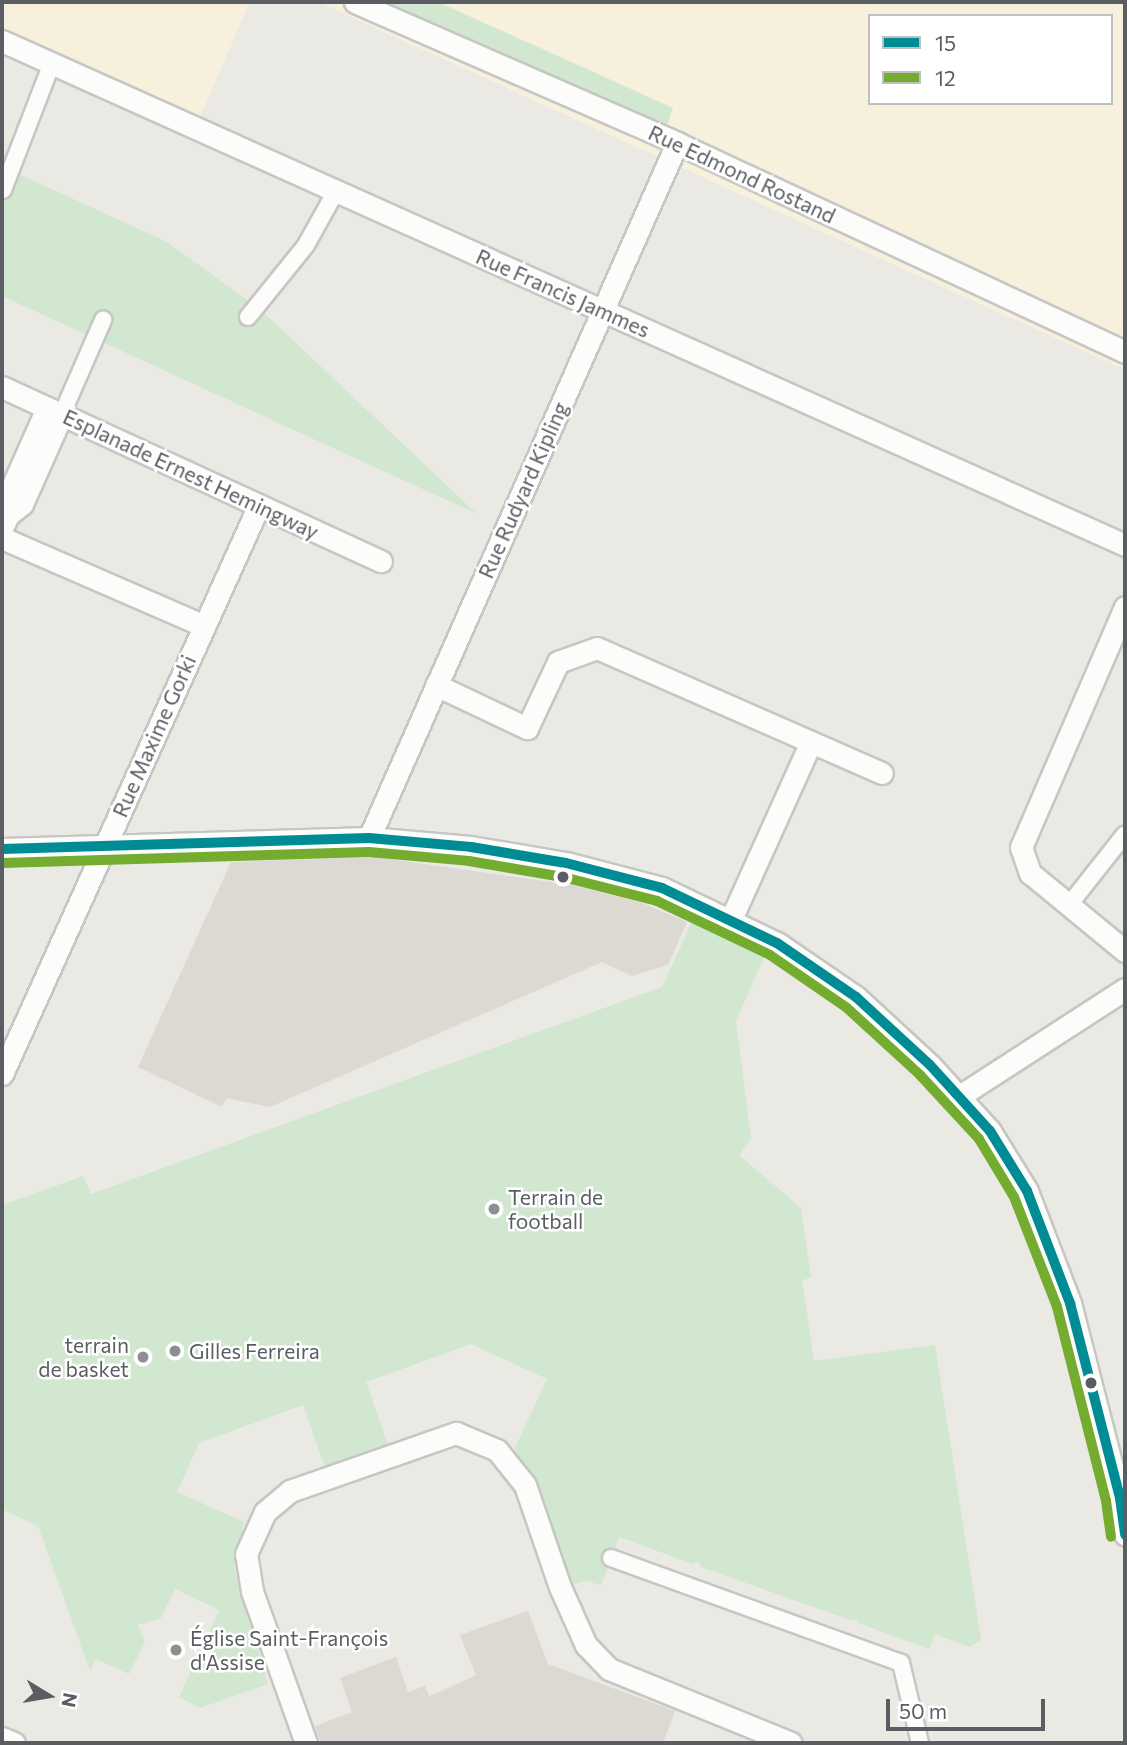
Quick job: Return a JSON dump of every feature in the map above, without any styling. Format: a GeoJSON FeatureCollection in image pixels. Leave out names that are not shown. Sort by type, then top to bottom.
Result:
{"type":"FeatureCollection","features":[{"type":"Feature","properties":{"kind":"street","name":"Rue Edmond Rostand"},"geometry":{"type":"LineString","coordinates":[[355,2],[677,143],[1125,352]]}},
{"type":"Feature","properties":{"kind":"street","name":"Rue Francis Jammes"},"geometry":{"type":"LineString","coordinates":[[2,41],[1125,545]]}},
{"type":"Feature","properties":{"kind":"street"},"geometry":{"type":"LineString","coordinates":[[3,190],[52,63]]}},
{"type":"Feature","properties":{"kind":"street","name":"Rue Rudyard Kipling"},"geometry":{"type":"LineString","coordinates":[[369,838],[677,143]]}},
{"type":"Feature","properties":{"kind":"street"},"geometry":{"type":"LineString","coordinates":[[248,317],[306,245],[335,191]]}},
{"type":"Feature","properties":{"kind":"street"},"geometry":{"type":"LineString","coordinates":[[4,518],[22,504],[55,411],[103,320]]}},
{"type":"Feature","properties":{"kind":"street","name":"Esplanade Ernest Hemingway"},"geometry":{"type":"LineString","coordinates":[[2,387],[381,561]]}},
{"type":"Feature","properties":{"kind":"street","name":"Rue Maxime Gorki"},"geometry":{"type":"LineString","coordinates":[[2,1074],[259,505]]}},
{"type":"Feature","properties":{"kind":"street"},"geometry":{"type":"LineString","coordinates":[[2,538],[204,626]]}},
{"type":"Feature","properties":{"kind":"street"},"geometry":{"type":"LineString","coordinates":[[1125,607],[1021,847],[1030,873],[1125,951]]}},
{"type":"Feature","properties":{"kind":"street"},"geometry":{"type":"LineString","coordinates":[[436,685],[527,728],[558,662],[597,648],[882,773]]}},
{"type":"Feature","properties":{"kind":"street"},"geometry":{"type":"LineString","coordinates":[[731,919],[811,742]]}},
{"type":"Feature","properties":{"kind":"street"},"geometry":{"type":"LineString","coordinates":[[1069,905],[1125,834]]}},
{"type":"Feature","properties":{"kind":"street"},"geometry":{"type":"LineString","coordinates":[[2,849],[369,838],[471,847],[566,863],[662,888],[777,943],[856,997],[958,1097],[990,1131],[1027,1191],[1070,1303],[1123,1497],[1125,1535]]}},
{"type":"Feature","properties":{"kind":"street"},"geometry":{"type":"LineString","coordinates":[[958,1097],[1125,989]]}},
{"type":"Feature","properties":{"kind":"street"},"geometry":{"type":"LineString","coordinates":[[306,1743],[252,1591],[246,1554],[265,1513],[290,1491],[456,1433],[496,1450],[525,1485],[560,1587],[586,1645],[609,1669],[767,1738],[791,1743]]}},
{"type":"Feature","properties":{"kind":"street"},"geometry":{"type":"LineString","coordinates":[[611,1558],[901,1663],[920,1743]]}},
{"type":"Feature","properties":{"kind":"street"},"geometry":{"type":"LineString","coordinates":[[2,1738],[14,1743]]}},
{"type":"Feature","properties":{"kind":"shaded area"},"geometry":{"type":"Polygon","coordinates":[[[2,2],[250,2],[193,133],[2,54],[2,2]]]}},
{"type":"Feature","properties":{"kind":"shaded area"},"geometry":{"type":"Polygon","coordinates":[[[318,2],[1125,2],[1125,370],[318,2]]]}},
{"type":"Feature","properties":{"kind":"shaded area"},"geometry":{"type":"Polygon","coordinates":[[[375,857],[572,885],[642,903],[687,922],[668,965],[632,976],[602,962],[270,1107],[226,1098],[222,1107],[138,1067],[231,862],[375,857]]]}},
{"type":"Feature","properties":{"kind":"shaded area"},"geometry":{"type":"Polygon","coordinates":[[[528,1611],[548,1664],[675,1711],[663,1743],[321,1743],[315,1726],[352,1712],[340,1678],[396,1657],[408,1692],[425,1686],[429,1696],[435,1694],[476,1675],[460,1635],[528,1611]]]}},
{"type":"Feature","properties":{"kind":"green space"},"geometry":{"type":"Polygon","coordinates":[[[356,2],[438,2],[673,108],[661,142],[356,2]]]}},
{"type":"Feature","properties":{"kind":"green space"},"geometry":{"type":"Polygon","coordinates":[[[2,170],[21,175],[167,242],[261,310],[477,514],[2,296],[2,170]]]}},
{"type":"Feature","properties":{"kind":"green space"},"geometry":{"type":"Polygon","coordinates":[[[695,915],[766,953],[736,1021],[751,1139],[739,1155],[801,1208],[811,1278],[802,1280],[814,1361],[935,1345],[981,1640],[970,1647],[935,1634],[929,1649],[858,1623],[857,1619],[850,1620],[701,1567],[698,1561],[693,1564],[619,1537],[601,1585],[586,1581],[571,1585],[533,1477],[514,1450],[547,1379],[471,1344],[366,1382],[388,1445],[325,1467],[303,1405],[199,1443],[177,1492],[244,1522],[234,1566],[268,1684],[200,1708],[179,1697],[195,1663],[213,1657],[207,1638],[219,1610],[175,1589],[161,1618],[138,1625],[145,1642],[129,1674],[96,1659],[90,1671],[38,1526],[2,1509],[2,1205],[83,1176],[91,1194],[662,987],[695,915]]]}},
{"type":"Feature","properties":{"kind":"transit line","name":"15"},"geometry":{"type":"LineString","coordinates":[[2,849],[369,838],[471,847],[566,863],[662,888],[777,943],[856,997],[930,1065],[990,1131],[1027,1191],[1070,1303],[1120,1498],[1125,1535]]}},
{"type":"Feature","properties":{"kind":"transit line","name":"12"},"geometry":{"type":"LineString","coordinates":[[2,863],[369,852],[469,861],[563,877],[657,901],[770,955],[847,1008],[920,1075],[979,1139],[1014,1197],[1057,1307],[1106,1501],[1111,1537]]}},
{"type":"Feature","properties":{"kind":"place","name":"Terrain de football"},"geometry":{"type":"Point","coordinates":[494,1209]}},
{"type":"Feature","properties":{"kind":"place","name":"Gilles Ferreira"},"geometry":{"type":"Point","coordinates":[175,1351]}},
{"type":"Feature","properties":{"kind":"place","name":"terrain de basket"},"geometry":{"type":"Point","coordinates":[143,1357]}},
{"type":"Feature","properties":{"kind":"place","name":"Église Saint-François d'Assise"},"geometry":{"type":"Point","coordinates":[176,1650]}}]}
